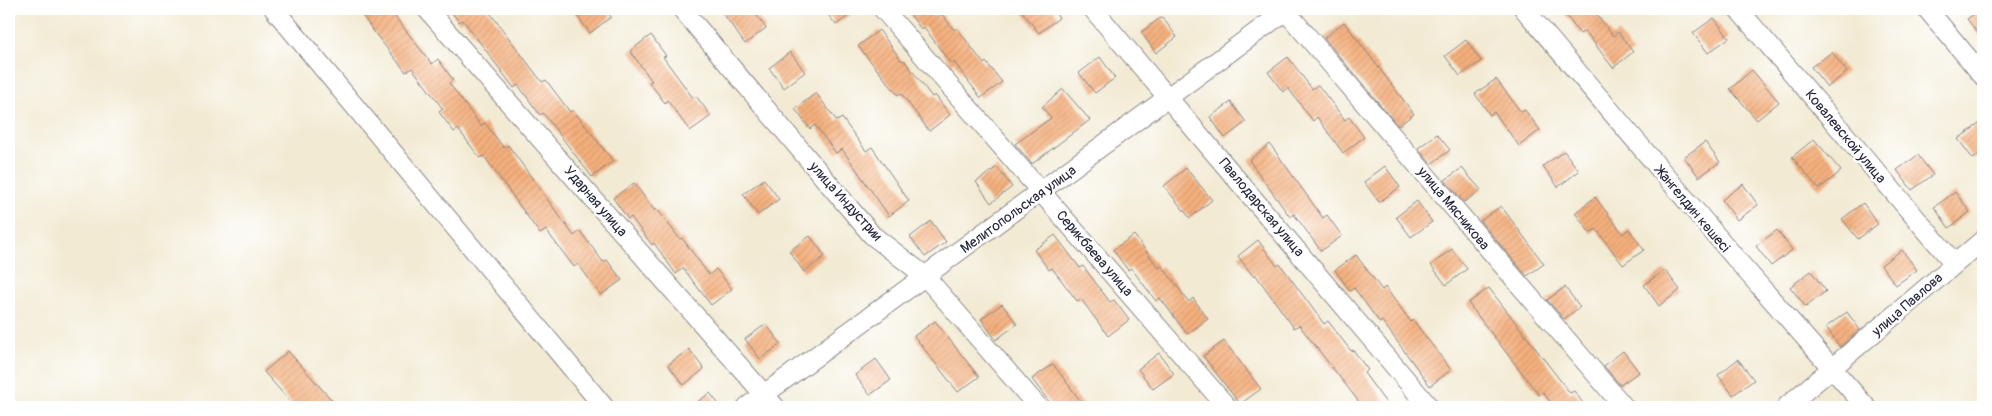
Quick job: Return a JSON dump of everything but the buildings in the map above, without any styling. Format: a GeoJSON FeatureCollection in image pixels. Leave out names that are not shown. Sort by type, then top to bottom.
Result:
{"type":"FeatureCollection","features":[{"type":"Feature","properties":{"kind":"street"},"geometry":{"type":"LineString","coordinates":[[274,9],[604,407]]}},
{"type":"Feature","properties":{"kind":"street","name":"Ударная улица"},"geometry":{"type":"LineString","coordinates":[[428,9],[769,400]]}},
{"type":"Feature","properties":{"kind":"street","name":"улица Индустрии"},"geometry":{"type":"LineString","coordinates":[[682,9],[872,235],[925,276],[1038,407]]}},
{"type":"Feature","properties":{"kind":"street","name":"Серикбаева улица"},"geometry":{"type":"LineString","coordinates":[[883,9],[1043,191],[1227,407]]}},
{"type":"Feature","properties":{"kind":"street","name":"Павлодарская улица"},"geometry":{"type":"LineString","coordinates":[[1093,9],[1429,407]]}},
{"type":"Feature","properties":{"kind":"street","name":"Мелитопольская улица"},"geometry":{"type":"LineString","coordinates":[[747,407],[769,400],[925,276],[1043,191],[1286,9]]}},
{"type":"Feature","properties":{"kind":"street","name":"улица Мясникова"},"geometry":{"type":"LineString","coordinates":[[1286,9],[1624,407]]}},
{"type":"Feature","properties":{"kind":"street","name":"Жангелдин көшесі"},"geometry":{"type":"LineString","coordinates":[[1524,9],[1737,260],[1866,407]]}},
{"type":"Feature","properties":{"kind":"street","name":"Ковалевской улица"},"geometry":{"type":"LineString","coordinates":[[1738,9],[1954,263]]}},
{"type":"Feature","properties":{"kind":"street"},"geometry":{"type":"LineString","coordinates":[[1927,9],[1983,76]]}},
{"type":"Feature","properties":{"kind":"street","name":"улица Павлова"},"geometry":{"type":"LineString","coordinates":[[1786,407],[1983,240]]}}]}
